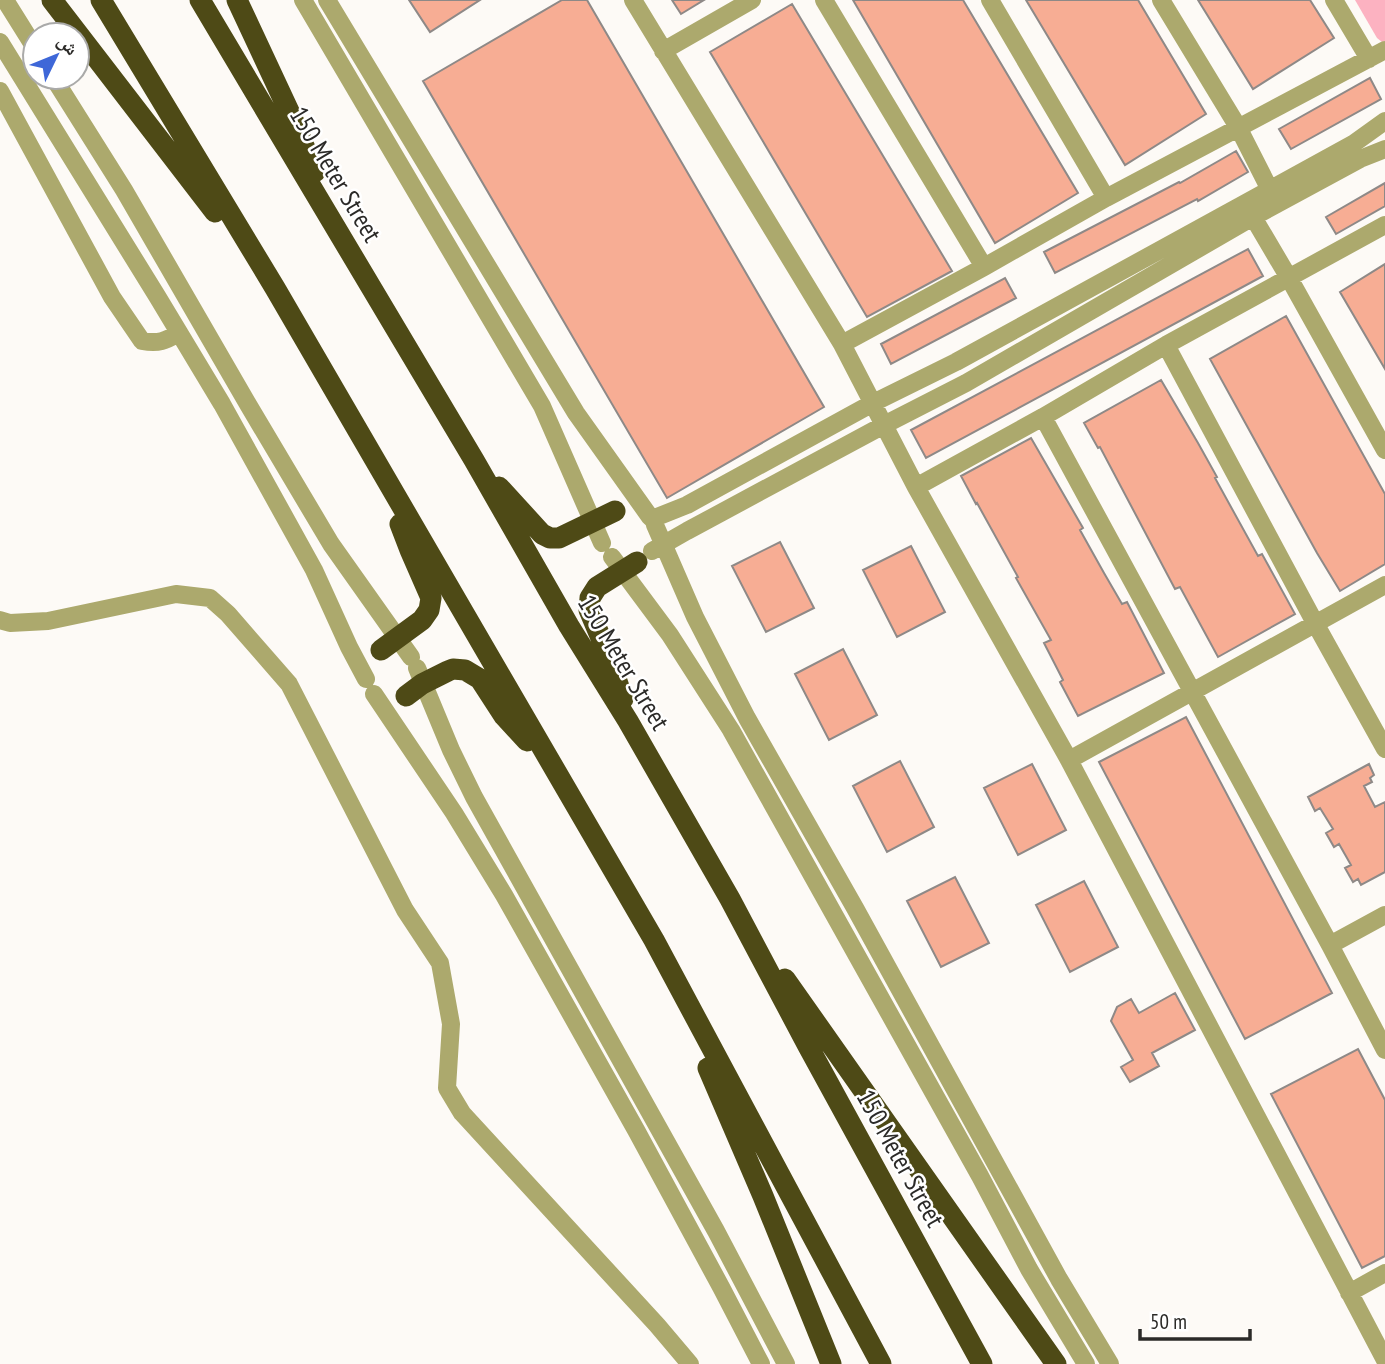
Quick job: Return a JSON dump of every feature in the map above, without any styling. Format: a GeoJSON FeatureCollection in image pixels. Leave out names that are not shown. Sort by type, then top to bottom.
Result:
{"type":"FeatureCollection","features":[{"type":"Feature","properties":{"kind":"highway"},"geometry":{"type":"LineString","coordinates":[[52,0],[275,288]]}},
{"type":"Feature","properties":{"kind":"highway"},"geometry":{"type":"LineString","coordinates":[[101,0],[275,288],[654,940],[881,1364]]}},
{"type":"Feature","properties":{"kind":"highway","name":"150 Meter Street"},"geometry":{"type":"LineString","coordinates":[[200,0],[474,460],[730,899],[982,1364]]}},
{"type":"Feature","properties":{"kind":"highway"},"geometry":{"type":"LineString","coordinates":[[237,0],[294,122],[344,242]]}},
{"type":"Feature","properties":{"kind":"highway"},"geometry":{"type":"LineString","coordinates":[[474,460],[542,534],[555,538],[586,519],[615,511]]}},
{"type":"Feature","properties":{"kind":"highway"},"geometry":{"type":"LineString","coordinates":[[381,650],[426,616],[431,598],[401,529],[389,485]]}},
{"type":"Feature","properties":{"kind":"highway"},"geometry":{"type":"LineString","coordinates":[[628,722],[617,678],[589,610],[590,598],[597,587],[630,561]]}},
{"type":"Feature","properties":{"kind":"highway"},"geometry":{"type":"LineString","coordinates":[[414,676],[453,669],[465,670],[475,675],[512,724],[551,764]]}},
{"type":"Feature","properties":{"kind":"highway"},"geometry":{"type":"LineString","coordinates":[[730,899],[1056,1364]]}},
{"type":"Feature","properties":{"kind":"highway"},"geometry":{"type":"LineString","coordinates":[[654,940],[831,1364]]}},
{"type":"Feature","properties":{"kind":"street"},"geometry":{"type":"LineString","coordinates":[[5,0],[21,26]]}},
{"type":"Feature","properties":{"kind":"street"},"geometry":{"type":"LineString","coordinates":[[303,0],[541,406],[568,461],[586,519],[695,617],[747,718],[1059,1279],[1110,1364]]}},
{"type":"Feature","properties":{"kind":"street"},"geometry":{"type":"LineString","coordinates":[[327,0],[576,413],[653,521],[657,534],[656,543],[630,561]]}},
{"type":"Feature","properties":{"kind":"street"},"geometry":{"type":"LineString","coordinates":[[633,0],[842,344],[916,487],[1069,760],[1385,1360]]}},
{"type":"Feature","properties":{"kind":"street"},"geometry":{"type":"LineString","coordinates":[[663,51],[752,0]]}},
{"type":"Feature","properties":{"kind":"street"},"geometry":{"type":"LineString","coordinates":[[824,0],[984,267]]}},
{"type":"Feature","properties":{"kind":"street"},"geometry":{"type":"LineString","coordinates":[[990,0],[1106,198]]}},
{"type":"Feature","properties":{"kind":"street"},"geometry":{"type":"LineString","coordinates":[[1161,0],[1238,127],[1270,190]]}},
{"type":"Feature","properties":{"kind":"street"},"geometry":{"type":"LineString","coordinates":[[1334,0],[1369,59]]}},
{"type":"Feature","properties":{"kind":"street"},"geometry":{"type":"LineString","coordinates":[[0,43],[179,333],[314,570],[370,686],[454,813],[504,895],[761,1364]]}},
{"type":"Feature","properties":{"kind":"street"},"geometry":{"type":"LineString","coordinates":[[842,344],[1106,198],[1385,50]]}},
{"type":"Feature","properties":{"kind":"street"},"geometry":{"type":"LineString","coordinates":[[0,91],[112,297],[142,341],[155,344],[179,333]]}},
{"type":"Feature","properties":{"kind":"street"},"geometry":{"type":"LineString","coordinates":[[62,91],[124,190],[331,544],[399,638],[414,676],[474,797],[716,1231],[786,1364]]}},
{"type":"Feature","properties":{"kind":"street"},"geometry":{"type":"LineString","coordinates":[[653,521],[873,403],[956,362],[1353,144],[1385,121]]}},
{"type":"Feature","properties":{"kind":"street"},"geometry":{"type":"LineString","coordinates":[[630,561],[967,383],[1253,218],[1360,159],[1385,149]]}},
{"type":"Feature","properties":{"kind":"street"},"geometry":{"type":"LineString","coordinates":[[1253,218],[1385,450]]}},
{"type":"Feature","properties":{"kind":"street"},"geometry":{"type":"LineString","coordinates":[[916,487],[1385,225]]}},
{"type":"Feature","properties":{"kind":"street"},"geometry":{"type":"LineString","coordinates":[[1166,345],[1385,749]]}},
{"type":"Feature","properties":{"kind":"street"},"geometry":{"type":"LineString","coordinates":[[956,362],[967,383]]}},
{"type":"Feature","properties":{"kind":"street"},"geometry":{"type":"LineString","coordinates":[[1043,417],[1385,1050]]}},
{"type":"Feature","properties":{"kind":"street"},"geometry":{"type":"LineString","coordinates":[[653,521],[643,511],[624,508],[608,517],[602,533],[630,561],[670,635],[731,730],[980,1176],[1029,1269],[1086,1364]]}},
{"type":"Feature","properties":{"kind":"street"},"geometry":{"type":"LineString","coordinates":[[1069,760],[1385,585]]}},
{"type":"Feature","properties":{"kind":"street"},"geometry":{"type":"LineString","coordinates":[[0,620],[10,623],[48,621],[176,594],[210,598],[228,614],[289,684],[405,910],[440,963],[451,1024],[447,1088],[462,1113],[690,1364]]}},
{"type":"Feature","properties":{"kind":"street"},"geometry":{"type":"LineString","coordinates":[[388,648],[397,649],[414,676],[398,699],[389,700],[381,698],[370,686],[365,670],[373,655],[388,648]]}},
{"type":"Feature","properties":{"kind":"street"},"geometry":{"type":"LineString","coordinates":[[1330,945],[1385,915]]}},
{"type":"Feature","properties":{"kind":"street"},"geometry":{"type":"LineString","coordinates":[[1349,1293],[1385,1273]]}},
{"type":"Feature","properties":{"kind":"shaded area"},"geometry":{"type":"Polygon","coordinates":[[[1355,0],[1385,0],[1385,41],[1377,38],[1355,0]]]}},
{"type":"Feature","properties":{"kind":"building"},"geometry":{"type":"Polygon","coordinates":[[[409,0],[480,0],[430,32],[409,0]]]}},
{"type":"Feature","properties":{"kind":"building"},"geometry":{"type":"Polygon","coordinates":[[[562,0],[587,0],[824,407],[667,498],[423,81],[562,0]]]}},
{"type":"Feature","properties":{"kind":"building"},"geometry":{"type":"Polygon","coordinates":[[[672,0],[704,0],[681,14],[672,0]]]}},
{"type":"Feature","properties":{"kind":"building"},"geometry":{"type":"Polygon","coordinates":[[[853,0],[963,0],[1078,193],[995,243],[853,0]]]}},
{"type":"Feature","properties":{"kind":"building"},"geometry":{"type":"Polygon","coordinates":[[[1026,0],[1138,0],[1206,114],[1125,165],[1026,0]]]}},
{"type":"Feature","properties":{"kind":"building"},"geometry":{"type":"Polygon","coordinates":[[[1198,0],[1310,0],[1334,38],[1253,89],[1198,0]]]}},
{"type":"Feature","properties":{"kind":"building"},"geometry":{"type":"Polygon","coordinates":[[[792,4],[952,271],[867,317],[710,52],[792,4]]]}},
{"type":"Feature","properties":{"kind":"building"},"geometry":{"type":"Polygon","coordinates":[[[1370,78],[1381,99],[1291,149],[1279,129],[1370,78]]]}},
{"type":"Feature","properties":{"kind":"building"},"geometry":{"type":"Polygon","coordinates":[[[1236,151],[1248,172],[1198,201],[1197,199],[1055,273],[1044,252],[1180,183],[1236,151]]]}},
{"type":"Feature","properties":{"kind":"building"},"geometry":{"type":"Polygon","coordinates":[[[1385,183],[1385,206],[1336,234],[1326,217],[1385,183]]]}},
{"type":"Feature","properties":{"kind":"building"},"geometry":{"type":"Polygon","coordinates":[[[1248,249],[1263,276],[926,458],[911,430],[1248,249]]]}},
{"type":"Feature","properties":{"kind":"building"},"geometry":{"type":"Polygon","coordinates":[[[1385,264],[1385,369],[1340,292],[1385,264]]]}},
{"type":"Feature","properties":{"kind":"building"},"geometry":{"type":"Polygon","coordinates":[[[1005,278],[1016,298],[891,364],[881,344],[1005,278]]]}},
{"type":"Feature","properties":{"kind":"building"},"geometry":{"type":"Polygon","coordinates":[[[1286,316],[1385,494],[1385,564],[1340,591],[1210,359],[1286,316]]]}},
{"type":"Feature","properties":{"kind":"building"},"geometry":{"type":"Polygon","coordinates":[[[1161,380],[1217,477],[1215,478],[1258,556],[1262,554],[1295,614],[1218,657],[1180,587],[1175,589],[1100,447],[1098,448],[1084,423],[1161,380]]]}},
{"type":"Feature","properties":{"kind":"building"},"geometry":{"type":"Polygon","coordinates":[[[1031,438],[1083,528],[1080,530],[1104,573],[1122,604],[1127,602],[1164,673],[1078,716],[1044,643],[1051,640],[961,476],[1031,438]]]}},
{"type":"Feature","properties":{"kind":"building"},"geometry":{"type":"Polygon","coordinates":[[[780,542],[814,608],[766,632],[732,566],[780,542]]]}},
{"type":"Feature","properties":{"kind":"building"},"geometry":{"type":"Polygon","coordinates":[[[911,546],[945,612],[897,637],[863,570],[911,546]]]}},
{"type":"Feature","properties":{"kind":"building"},"geometry":{"type":"Polygon","coordinates":[[[843,649],[877,715],[829,740],[795,674],[843,649]]]}},
{"type":"Feature","properties":{"kind":"building"},"geometry":{"type":"Polygon","coordinates":[[[1186,717],[1332,993],[1245,1039],[1099,762],[1186,717]]]}},
{"type":"Feature","properties":{"kind":"building"},"geometry":{"type":"Polygon","coordinates":[[[900,761],[934,827],[887,852],[853,786],[900,761]]]}},
{"type":"Feature","properties":{"kind":"building"},"geometry":{"type":"Polygon","coordinates":[[[1032,764],[1066,830],[1018,855],[984,788],[1032,764]]]}},
{"type":"Feature","properties":{"kind":"building"},"geometry":{"type":"Polygon","coordinates":[[[1369,764],[1374,775],[1370,778],[1372,782],[1364,786],[1375,807],[1385,802],[1385,872],[1361,885],[1358,879],[1353,882],[1345,868],[1351,865],[1339,844],[1334,847],[1326,833],[1333,829],[1320,808],[1315,811],[1308,797],[1369,764]]]}},
{"type":"Feature","properties":{"kind":"building"},"geometry":{"type":"Polygon","coordinates":[[[955,877],[989,943],[941,967],[907,901],[955,877]]]}},
{"type":"Feature","properties":{"kind":"building"},"geometry":{"type":"Polygon","coordinates":[[[1084,881],[1118,947],[1070,972],[1036,905],[1084,881]]]}},
{"type":"Feature","properties":{"kind":"building"},"geometry":{"type":"Polygon","coordinates":[[[1175,993],[1195,1030],[1152,1053],[1159,1066],[1130,1082],[1121,1067],[1133,1060],[1111,1021],[1117,1007],[1131,999],[1139,1013],[1175,993]]]}},
{"type":"Feature","properties":{"kind":"building"},"geometry":{"type":"Polygon","coordinates":[[[1358,1049],[1385,1100],[1385,1256],[1362,1268],[1271,1094],[1358,1049]]]}}]}
